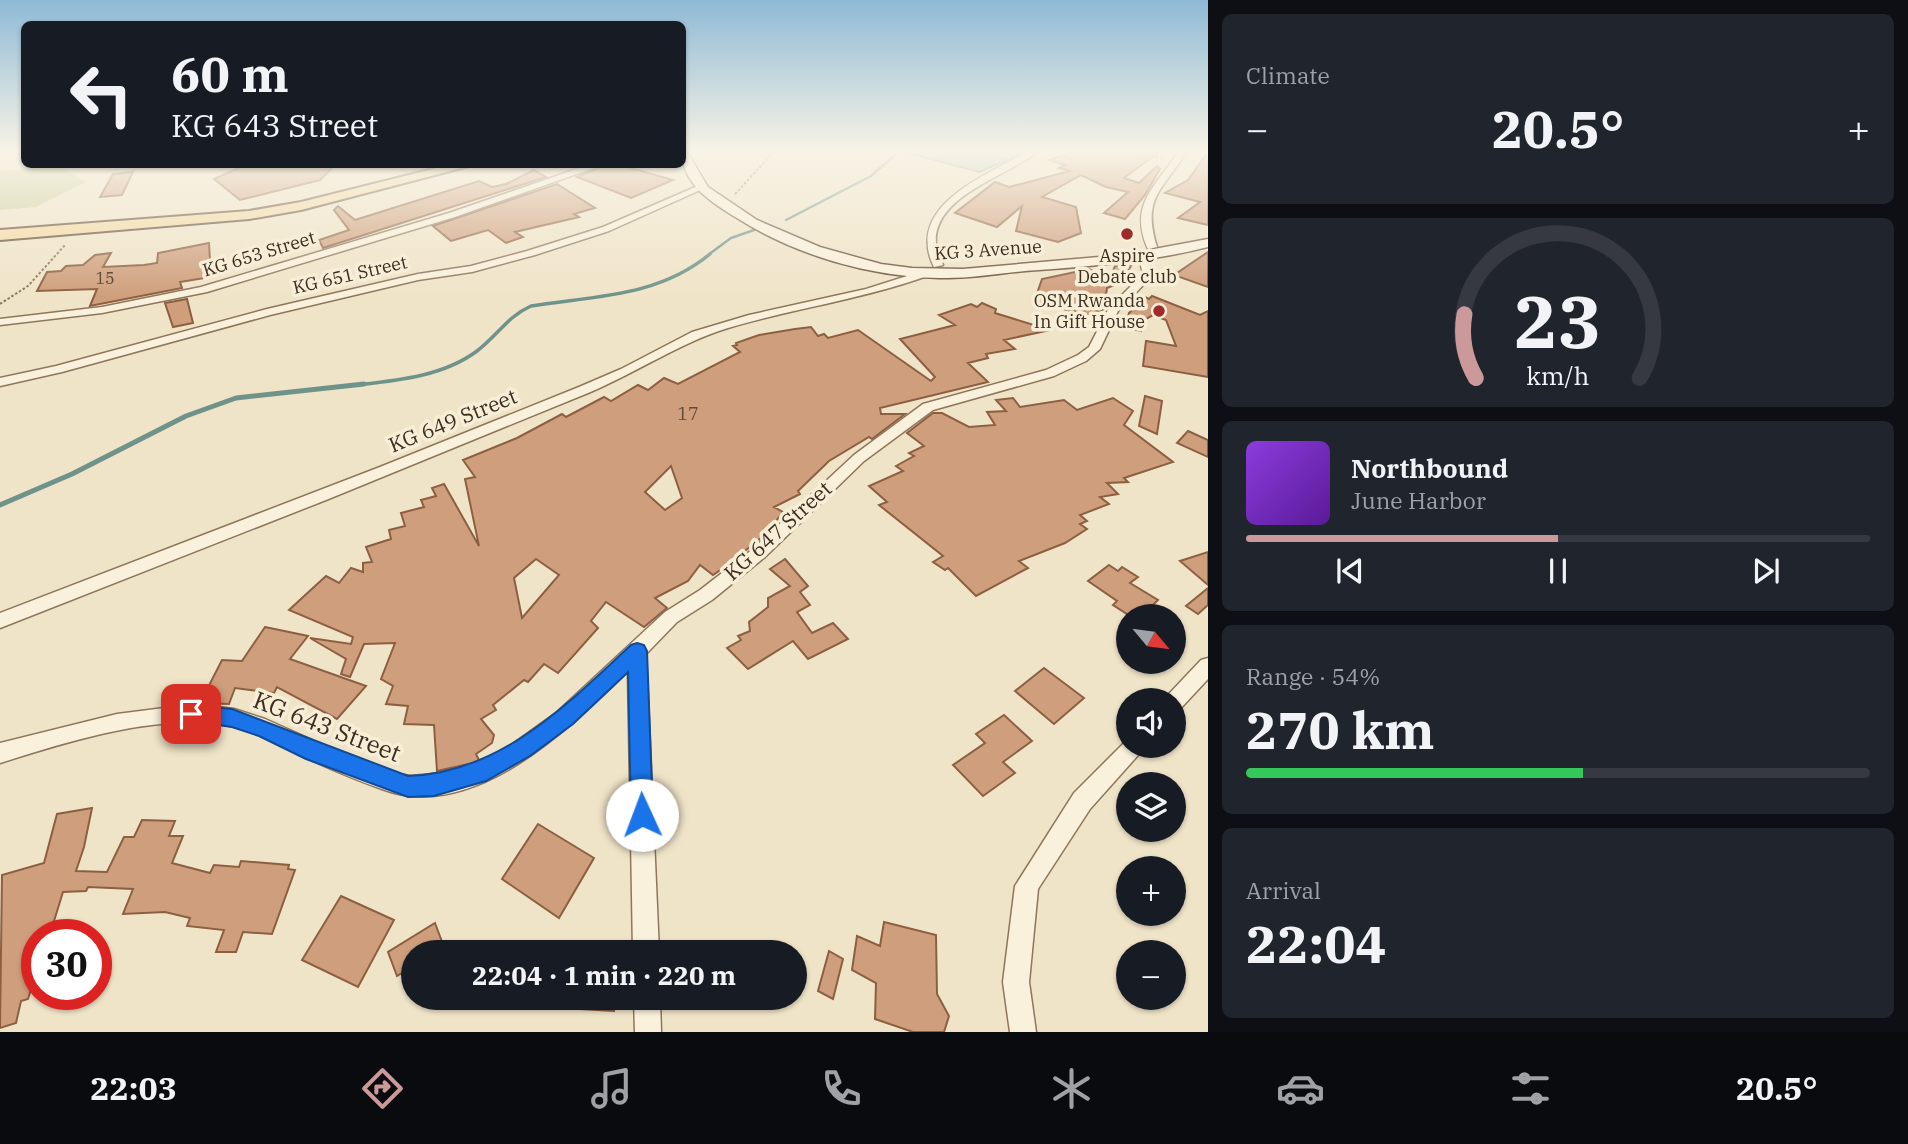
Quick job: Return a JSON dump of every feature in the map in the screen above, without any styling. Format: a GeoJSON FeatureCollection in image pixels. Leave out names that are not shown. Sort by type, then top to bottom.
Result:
{"type":"FeatureCollection","features":[{"type":"Feature","properties":{"kind":"main road"},"geometry":{"type":"LineString","coordinates":[[0,229],[271,207],[300,200]]}},
{"type":"Feature","properties":{"kind":"main road"},"geometry":{"type":"LineString","coordinates":[[0,235],[274,211],[319,200]]}},
{"type":"Feature","properties":{"kind":"main road","name":"KG 3 Avenue"},"geometry":{"type":"LineString","coordinates":[[719,200],[727,207],[811,248],[861,265],[932,269]]}},
{"type":"Feature","properties":{"kind":"main road","name":"KG 3 Avenue"},"geometry":{"type":"LineString","coordinates":[[733,200],[810,241],[847,255],[932,269],[939,274],[1208,243]]}},
{"type":"Feature","properties":{"kind":"main road","name":"KG 3 Avenue"},"geometry":{"type":"LineString","coordinates":[[1147,252],[1208,233]]}},
{"type":"Feature","properties":{"kind":"street","name":"KG 653 Street"},"geometry":{"type":"LineString","coordinates":[[0,322],[102,310],[202,290],[495,200]]}},
{"type":"Feature","properties":{"kind":"street","name":"KG 651 Street"},"geometry":{"type":"LineString","coordinates":[[0,382],[58,369],[267,312],[418,277],[465,271],[606,229],[673,200]]}},
{"type":"Feature","properties":{"kind":"street"},"geometry":{"type":"LineString","coordinates":[[932,269],[930,241],[936,223],[946,208],[956,200]]}},
{"type":"Feature","properties":{"kind":"street"},"geometry":{"type":"LineString","coordinates":[[1147,252],[1145,209],[1148,200]]}},
{"type":"Feature","properties":{"kind":"street","name":"KG 647 Street"},"geometry":{"type":"LineString","coordinates":[[637,651],[671,617],[706,595],[759,553],[859,458],[928,407],[1050,373],[1083,358],[1094,349],[1113,310],[1148,275],[1147,252]]}},
{"type":"Feature","properties":{"kind":"street","name":"KG 649 Street"},"geometry":{"type":"LineString","coordinates":[[0,621],[181,549],[318,499],[519,417],[625,372],[694,335],[734,323],[866,293],[932,269]]}},
{"type":"Feature","properties":{"kind":"street"},"geometry":{"type":"LineString","coordinates":[[637,651],[646,940]]}},
{"type":"Feature","properties":{"kind":"street","name":"KG 643 Street"},"geometry":{"type":"LineString","coordinates":[[0,753],[60,733],[191,714],[232,718],[264,728],[313,752],[408,786],[434,786],[478,774],[523,749],[566,718],[637,651]]}},
{"type":"Feature","properties":{"kind":"street"},"geometry":{"type":"LineString","coordinates":[[1186,689],[1208,666]]}},
{"type":"Feature","properties":{"kind":"street"},"geometry":{"type":"LineString","coordinates":[[1023,1032],[1016,982],[1027,886],[1082,801],[1122,758]]}},
{"type":"Feature","properties":{"kind":"street"},"geometry":{"type":"LineString","coordinates":[[647,1010],[648,1032]]}},
{"type":"Feature","properties":{"kind":"path"},"geometry":{"type":"LineString","coordinates":[[0,304],[23,292],[40,269],[80,229]]}},
{"type":"Feature","properties":{"kind":"green space"},"geometry":{"type":"Polygon","coordinates":[[[0,200],[50,200],[36,207],[0,210],[0,200]]]}},
{"type":"Feature","properties":{"kind":"building"},"geometry":{"type":"Polygon","coordinates":[[[418,200],[473,200],[323,248],[319,240],[349,230],[334,210],[338,206],[355,220],[418,200]]]}},
{"type":"Feature","properties":{"kind":"building"},"geometry":{"type":"Polygon","coordinates":[[[509,200],[583,200],[595,208],[574,214],[579,217],[515,232],[523,237],[506,243],[488,230],[451,241],[433,226],[509,200]]]}},
{"type":"Feature","properties":{"kind":"building"},"geometry":{"type":"Polygon","coordinates":[[[972,200],[1053,200],[1076,207],[1081,233],[1058,242],[1016,231],[1022,206],[997,227],[955,213],[972,200]]]}},
{"type":"Feature","properties":{"kind":"building"},"geometry":{"type":"Polygon","coordinates":[[[1119,200],[1141,200],[1125,219],[1104,213],[1119,200]]]}},
{"type":"Feature","properties":{"kind":"building"},"geometry":{"type":"Polygon","coordinates":[[[1193,200],[1208,200],[1208,225],[1178,218],[1200,202],[1193,200]]]}},
{"type":"Feature","properties":{"kind":"building"},"geometry":{"type":"Polygon","coordinates":[[[209,243],[211,277],[180,282],[182,288],[90,306],[97,289],[37,291],[47,272],[61,271],[66,266],[83,265],[95,255],[111,253],[103,267],[144,265],[157,263],[158,253],[209,243]]]}},
{"type":"Feature","properties":{"kind":"building"},"geometry":{"type":"Polygon","coordinates":[[[1208,252],[1208,287],[1174,275],[1208,252]]]}},
{"type":"Feature","properties":{"kind":"building"},"geometry":{"type":"Polygon","coordinates":[[[1132,264],[1122,282],[1107,288],[1104,309],[1088,315],[1034,302],[1042,279],[1089,269],[1110,279],[1115,266],[1132,264]]]}},
{"type":"Feature","properties":{"kind":"building"},"geometry":{"type":"Polygon","coordinates":[[[1152,296],[1200,315],[1208,311],[1208,377],[1143,366],[1146,341],[1176,346],[1166,320],[1153,315],[1142,321],[1141,331],[1125,327],[1129,313],[1145,297],[1149,299],[1152,296]]]}},
{"type":"Feature","properties":{"kind":"building"},"geometry":{"type":"Polygon","coordinates":[[[187,299],[193,323],[173,327],[165,303],[187,299]]]}},
{"type":"Feature","properties":{"kind":"building"},"geometry":{"type":"Polygon","coordinates":[[[982,303],[996,309],[995,313],[1050,330],[1004,340],[1015,349],[986,354],[988,358],[968,363],[988,382],[880,408],[881,414],[905,414],[872,439],[869,437],[829,461],[798,491],[800,494],[774,507],[783,512],[765,535],[726,566],[713,575],[700,565],[688,581],[655,598],[667,608],[644,627],[606,602],[591,621],[598,628],[558,673],[544,664],[528,682],[524,680],[493,705],[496,710],[481,719],[494,735],[492,743],[476,754],[479,760],[473,763],[437,771],[434,725],[404,724],[408,706],[386,704],[393,686],[381,679],[395,643],[364,644],[350,677],[341,674],[346,659],[310,638],[351,644],[353,637],[289,610],[326,576],[339,583],[351,568],[363,572],[363,563],[372,562],[366,547],[391,539],[389,530],[405,526],[401,513],[424,507],[421,500],[436,496],[432,488],[444,484],[479,546],[465,479],[475,477],[463,460],[517,438],[562,414],[566,417],[604,397],[611,401],[638,385],[648,390],[664,378],[678,384],[740,352],[733,346],[737,345],[736,343],[759,335],[811,327],[818,336],[824,334],[828,338],[858,330],[931,381],[935,377],[900,339],[955,325],[939,315],[971,304],[977,307],[982,303]],[[671,466],[645,492],[665,510],[682,498],[671,466]],[[536,559],[514,578],[522,618],[559,575],[536,559]]]}},
{"type":"Feature","properties":{"kind":"building"},"geometry":{"type":"Polygon","coordinates":[[[1145,396],[1162,401],[1157,434],[1139,426],[1145,396]]]}},
{"type":"Feature","properties":{"kind":"building"},"geometry":{"type":"Polygon","coordinates":[[[1013,398],[1020,407],[1064,400],[1077,410],[1113,398],[1133,411],[1124,425],[1173,462],[1124,478],[1128,482],[1107,483],[1118,494],[1100,497],[1109,504],[1080,515],[1087,521],[1080,524],[1087,529],[1065,543],[1019,561],[1028,568],[976,596],[948,568],[945,570],[933,562],[943,556],[879,505],[887,502],[869,486],[903,471],[896,466],[914,456],[909,453],[924,446],[907,433],[933,413],[942,413],[969,427],[995,425],[987,412],[1006,411],[996,400],[1013,398]]]}},
{"type":"Feature","properties":{"kind":"building"},"geometry":{"type":"Polygon","coordinates":[[[1188,431],[1208,440],[1208,457],[1177,443],[1188,431]]]}},
{"type":"Feature","properties":{"kind":"building"},"geometry":{"type":"Polygon","coordinates":[[[1208,552],[1208,585],[1180,561],[1208,552]]]}},
{"type":"Feature","properties":{"kind":"building"},"geometry":{"type":"Polygon","coordinates":[[[785,559],[808,586],[800,592],[810,605],[797,612],[812,633],[833,623],[848,639],[808,659],[793,641],[748,669],[727,648],[741,640],[738,636],[750,631],[749,622],[768,607],[768,598],[790,586],[770,569],[785,559]]]}},
{"type":"Feature","properties":{"kind":"building"},"geometry":{"type":"Polygon","coordinates":[[[1109,565],[1118,571],[1122,567],[1138,577],[1130,583],[1158,600],[1154,604],[1116,604],[1116,607],[1113,605],[1117,601],[1088,581],[1109,565]]]}},
{"type":"Feature","properties":{"kind":"building"},"geometry":{"type":"Polygon","coordinates":[[[1208,588],[1208,605],[1198,614],[1186,606],[1208,588]]]}},
{"type":"Feature","properties":{"kind":"building"},"geometry":{"type":"Polygon","coordinates":[[[265,627],[308,636],[290,659],[366,686],[337,719],[277,687],[274,693],[235,688],[229,704],[200,703],[222,660],[242,661],[265,627]]]}},
{"type":"Feature","properties":{"kind":"building"},"geometry":{"type":"Polygon","coordinates":[[[1044,668],[1084,698],[1054,724],[1015,691],[1044,668]]]}},
{"type":"Feature","properties":{"kind":"building"},"geometry":{"type":"Polygon","coordinates":[[[1004,715],[1032,741],[1003,762],[1015,773],[983,796],[953,765],[985,743],[976,734],[1004,715]]]}},
{"type":"Feature","properties":{"kind":"building"},"geometry":{"type":"Polygon","coordinates":[[[92,808],[76,871],[107,872],[124,837],[134,837],[142,820],[175,821],[169,836],[183,836],[172,863],[210,873],[214,865],[239,867],[241,861],[289,865],[288,869],[295,870],[272,934],[243,932],[236,952],[216,952],[224,930],[187,926],[190,918],[165,912],[123,914],[133,889],[88,887],[86,891],[63,892],[55,919],[21,919],[21,1001],[16,1023],[0,1028],[2,875],[44,863],[57,814],[92,808]]]}},
{"type":"Feature","properties":{"kind":"building"},"geometry":{"type":"Polygon","coordinates":[[[538,824],[594,858],[559,918],[502,879],[538,824]]]}},
{"type":"Feature","properties":{"kind":"building"},"geometry":{"type":"Polygon","coordinates":[[[341,896],[394,920],[358,987],[302,960],[341,896]]]}},
{"type":"Feature","properties":{"kind":"building"},"geometry":{"type":"Polygon","coordinates":[[[884,922],[936,935],[937,994],[949,1016],[944,1032],[913,1032],[875,1019],[876,983],[852,970],[857,936],[880,946],[884,922]]]}},
{"type":"Feature","properties":{"kind":"building"},"geometry":{"type":"Polygon","coordinates":[[[435,923],[441,940],[407,940],[435,923]]]}},
{"type":"Feature","properties":{"kind":"building"},"geometry":{"type":"Polygon","coordinates":[[[401,944],[401,974],[397,976],[388,952],[401,944]]]}},
{"type":"Feature","properties":{"kind":"building"},"geometry":{"type":"Polygon","coordinates":[[[829,951],[843,959],[833,999],[818,991],[829,951]]]}},
{"type":"Feature","properties":{"kind":"waterway"},"geometry":{"type":"LineString","coordinates":[[786,220],[824,200]]}},
{"type":"Feature","properties":{"kind":"waterway"},"geometry":{"type":"LineString","coordinates":[[708,255],[731,238],[754,230]]}},
{"type":"Feature","properties":{"kind":"waterway"},"geometry":{"type":"LineString","coordinates":[[348,386],[432,373],[477,351],[516,315],[531,306],[647,287],[669,279],[710,254]]}},
{"type":"Feature","properties":{"kind":"waterway"},"geometry":{"type":"LineString","coordinates":[[0,505],[72,474],[186,416],[236,398],[364,384]]}},
{"type":"Feature","properties":{"kind":"place","name":"Aspire Debate club"},"geometry":{"type":"Point","coordinates":[1127,234]}},
{"type":"Feature","properties":{"kind":"place","name":"OSM Rwanda In Gift House"},"geometry":{"type":"Point","coordinates":[1159,311]}},
{"type":"Feature","properties":{"kind":"route"},"geometry":{"type":"LineString","coordinates":[[191,714],[232,718],[264,728],[313,752],[408,786],[434,786],[478,774],[523,749],[566,718],[637,651],[642,815]]}}]}
